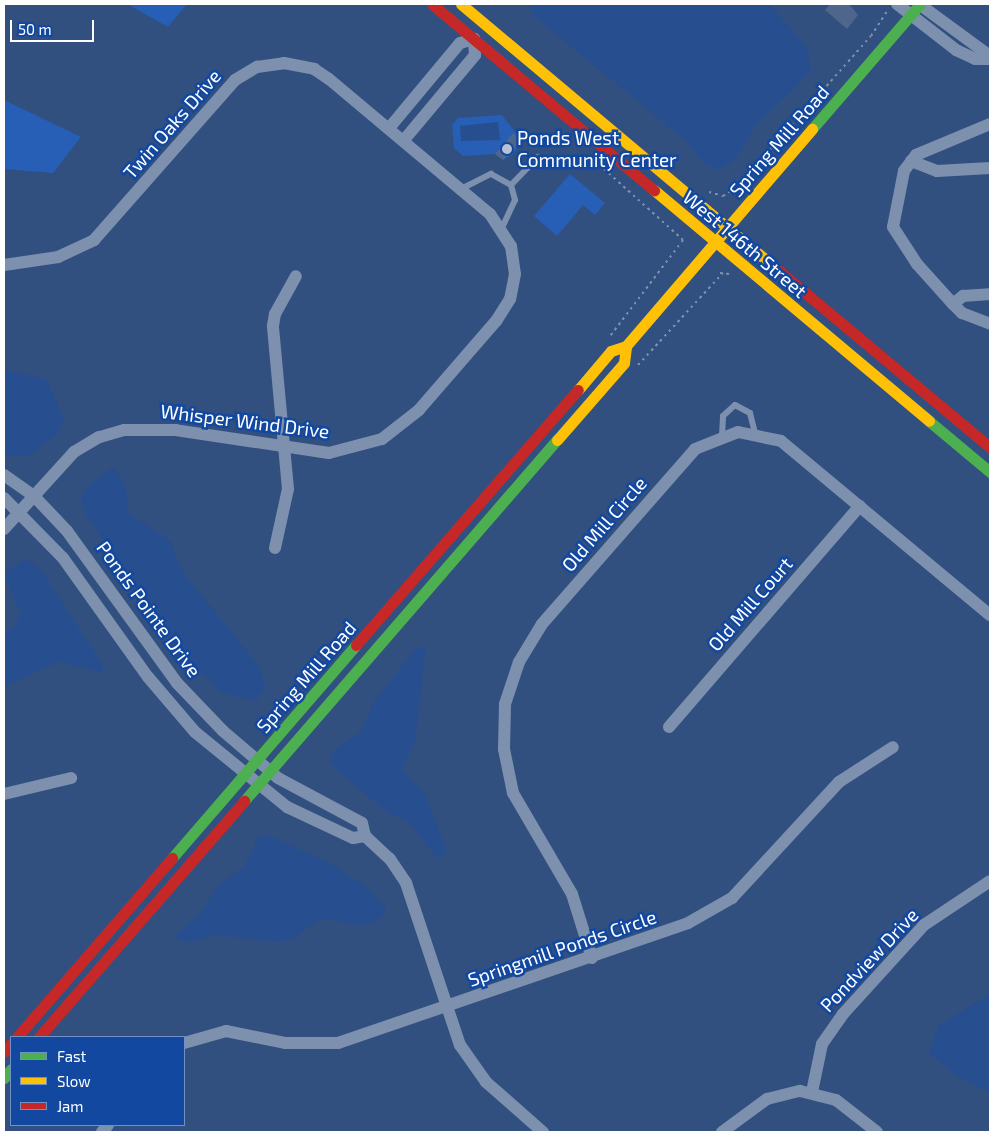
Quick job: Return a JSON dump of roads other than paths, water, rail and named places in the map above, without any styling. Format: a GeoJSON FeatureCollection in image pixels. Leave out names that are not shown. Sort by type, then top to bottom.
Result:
{"type":"FeatureCollection","features":[{"type":"Feature","properties":{"kind":"street","name":"West 146th Street"},"geometry":{"type":"LineString","coordinates":[[432,4],[990,472]]}},
{"type":"Feature","properties":{"kind":"street","name":"West 146th Street"},"geometry":{"type":"LineString","coordinates":[[461,4],[990,447]]}},
{"type":"Feature","properties":{"kind":"street"},"geometry":{"type":"LineString","coordinates":[[920,4],[990,57]]}},
{"type":"Feature","properties":{"kind":"street","name":"Spring Mill Road"},"geometry":{"type":"LineString","coordinates":[[40,1036],[611,351],[626,346],[920,4]]}},
{"type":"Feature","properties":{"kind":"street"},"geometry":{"type":"LineString","coordinates":[[894,6],[910,15],[956,50],[975,59],[990,57]]}},
{"type":"Feature","properties":{"kind":"street"},"geometry":{"type":"LineString","coordinates":[[397,134],[460,43],[474,39],[486,24]]}},
{"type":"Feature","properties":{"kind":"street"},"geometry":{"type":"LineString","coordinates":[[397,134],[475,55],[474,39]]}},
{"type":"Feature","properties":{"kind":"street","name":"Twin Oaks Drive"},"geometry":{"type":"LineString","coordinates":[[4,265],[58,257],[94,240],[224,91],[258,67],[284,63],[314,69],[397,134]]}},
{"type":"Feature","properties":{"kind":"street"},"geometry":{"type":"LineString","coordinates":[[990,124],[925,149],[911,161],[897,193],[893,227],[917,264],[953,304],[962,313],[990,324]]}},
{"type":"Feature","properties":{"kind":"street","name":"Whisper Wind Drive"},"geometry":{"type":"LineString","coordinates":[[4,529],[74,452],[99,437],[124,430],[176,430],[285,449],[329,453],[360,447],[394,432],[419,410],[510,299],[515,261],[502,228],[461,189],[397,134]]}},
{"type":"Feature","properties":{"kind":"street"},"geometry":{"type":"LineString","coordinates":[[911,161],[937,172],[990,168]]}},
{"type":"Feature","properties":{"kind":"street"},"geometry":{"type":"LineString","coordinates":[[275,548],[287,500],[285,449],[273,326],[275,314],[296,276]]}},
{"type":"Feature","properties":{"kind":"street"},"geometry":{"type":"LineString","coordinates":[[953,304],[963,296],[990,294]]}},
{"type":"Feature","properties":{"kind":"street","name":"Spring Mill Road"},"geometry":{"type":"LineString","coordinates":[[18,1036],[264,767],[624,363],[626,346]]}},
{"type":"Feature","properties":{"kind":"street","name":"Old Mill Circle"},"geometry":{"type":"LineString","coordinates":[[592,958],[572,894],[513,793],[504,749],[505,704],[519,662],[542,624],[695,449],[722,436],[755,433],[793,450],[990,615]]}},
{"type":"Feature","properties":{"kind":"street","name":"Ponds Pointe Drive"},"geometry":{"type":"LineString","coordinates":[[4,475],[33,495],[95,566],[177,682],[264,767],[362,823],[365,836],[390,859],[406,884],[446,1009],[476,1071],[543,1132]]}},
{"type":"Feature","properties":{"kind":"street","name":"Ponds Pointe Drive"},"geometry":{"type":"LineString","coordinates":[[4,498],[63,558],[164,698],[251,781],[286,807],[353,838],[365,836]]}},
{"type":"Feature","properties":{"kind":"street","name":"Old Mill Court"},"geometry":{"type":"LineString","coordinates":[[669,727],[860,506]]}},
{"type":"Feature","properties":{"kind":"street","name":"Springmill Ponds Circle"},"geometry":{"type":"LineString","coordinates":[[185,1043],[226,1031],[285,1043],[325,1045],[446,1009],[688,924],[722,906],[746,886],[839,782],[894,747]]}},
{"type":"Feature","properties":{"kind":"street"},"geometry":{"type":"LineString","coordinates":[[4,794],[71,778]]}},
{"type":"Feature","properties":{"kind":"street","name":"Pondview Drive"},"geometry":{"type":"LineString","coordinates":[[812,1092],[822,1044],[843,1014],[924,925],[990,881]]}},
{"type":"Feature","properties":{"kind":"street"},"geometry":{"type":"LineString","coordinates":[[722,1132],[767,1099],[812,1092],[836,1100],[877,1132]]}},
{"type":"Feature","properties":{"kind":"lane"},"geometry":{"type":"LineString","coordinates":[[511,185],[538,157]]}},
{"type":"Feature","properties":{"kind":"lane"},"geometry":{"type":"LineString","coordinates":[[461,189],[490,174],[511,185],[515,200],[502,228]]}},
{"type":"Feature","properties":{"kind":"lane"},"geometry":{"type":"LineString","coordinates":[[722,436],[723,416],[735,405],[750,414],[755,433]]}},
{"type":"Feature","properties":{"kind":"place","name":"Ponds West Community Center"},"geometry":{"type":"Point","coordinates":[507,149]}}]}
